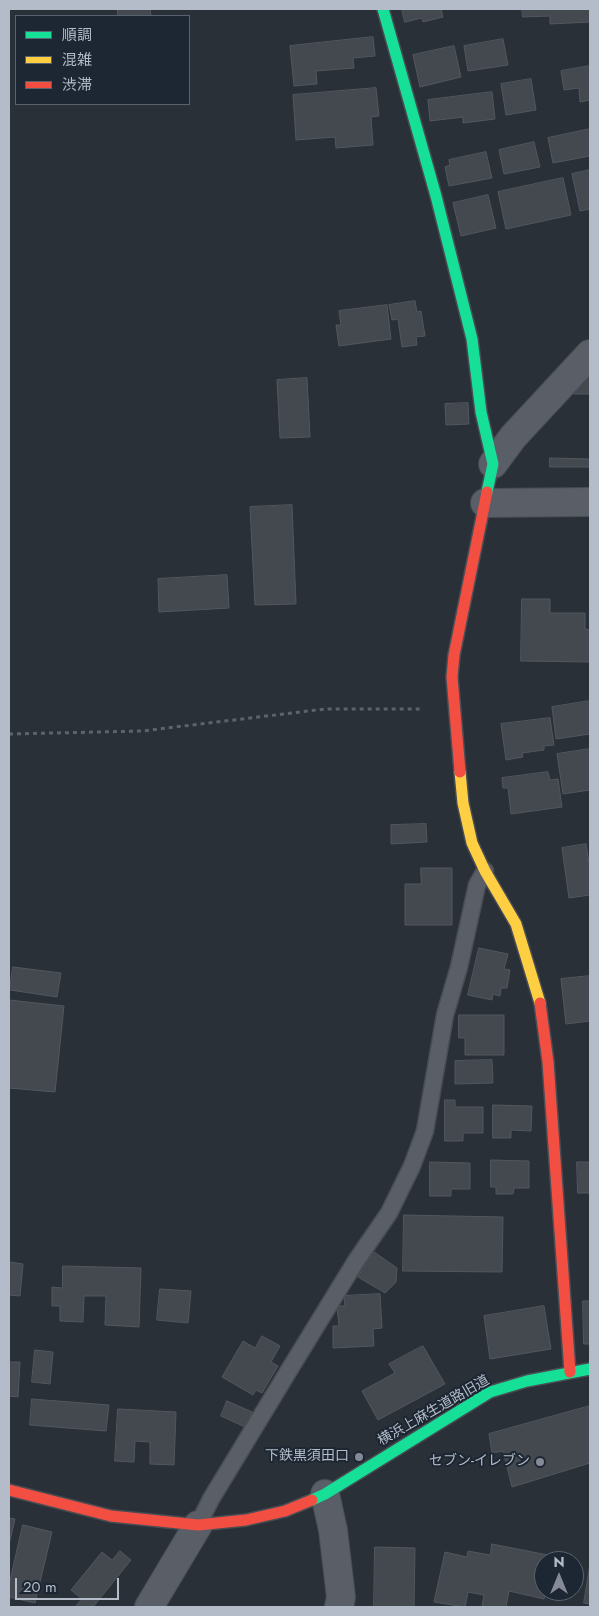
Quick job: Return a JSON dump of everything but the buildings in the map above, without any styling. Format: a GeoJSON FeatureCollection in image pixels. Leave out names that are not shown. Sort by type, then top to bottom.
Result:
{"type":"FeatureCollection","features":[{"type":"Feature","properties":{"kind":"street"},"geometry":{"type":"LineString","coordinates":[[383,9],[436,196],[472,339],[481,412],[493,464],[454,655],[452,677],[454,708],[463,803],[472,843],[485,871],[516,924],[540,1001],[548,1062],[570,1372]]}},
{"type":"Feature","properties":{"kind":"street"},"geometry":{"type":"LineString","coordinates":[[493,464],[513,437],[590,354]]}},
{"type":"Feature","properties":{"kind":"street"},"geometry":{"type":"LineString","coordinates":[[485,503],[590,502]]}},
{"type":"Feature","properties":{"kind":"street","name":"横浜上麻生道路旧道"},"geometry":{"type":"LineString","coordinates":[[9,1490],[111,1516],[198,1525],[246,1520],[285,1511],[326,1494],[490,1392],[527,1381],[590,1369]]}},
{"type":"Feature","properties":{"kind":"street"},"geometry":{"type":"LineString","coordinates":[[326,1494],[334,1530],[340,1607]]}},
{"type":"Feature","properties":{"kind":"street"},"geometry":{"type":"LineString","coordinates":[[149,1607],[198,1525]]}},
{"type":"Feature","properties":{"kind":"lane"},"geometry":{"type":"LineString","coordinates":[[198,1525],[211,1499],[356,1261],[390,1213],[412,1166],[425,1131],[446,1015],[459,967],[477,885],[485,871]]}},
{"type":"Feature","properties":{"kind":"path"},"geometry":{"type":"LineString","coordinates":[[9,734],[142,731],[326,710],[454,708]]}},
{"type":"Feature","properties":{"kind":"traffic: fast"},"geometry":{"type":"LineString","coordinates":[[383,9],[436,196],[472,339],[481,412],[493,464],[487,492]]}},
{"type":"Feature","properties":{"kind":"traffic: fast"},"geometry":{"type":"LineString","coordinates":[[312,1500],[325,1494],[490,1392],[527,1381],[590,1369]]}},
{"type":"Feature","properties":{"kind":"traffic: slow"},"geometry":{"type":"LineString","coordinates":[[460,772],[463,803],[472,843],[485,871],[516,924],[540,1003]]}},
{"type":"Feature","properties":{"kind":"traffic: jam"},"geometry":{"type":"LineString","coordinates":[[460,772],[452,677],[454,655],[487,492]]}},
{"type":"Feature","properties":{"kind":"traffic: jam"},"geometry":{"type":"LineString","coordinates":[[540,1003],[548,1062],[570,1372]]}},
{"type":"Feature","properties":{"kind":"traffic: jam"},"geometry":{"type":"LineString","coordinates":[[9,1490],[111,1516],[198,1525],[246,1520],[285,1511],[312,1500]]}},
{"type":"Feature","properties":{"kind":"place","name":"下鉄黒須田口"},"geometry":{"type":"Point","coordinates":[359,1457]}},
{"type":"Feature","properties":{"kind":"place","name":"セブン-イレブン"},"geometry":{"type":"Point","coordinates":[540,1462]}}]}
